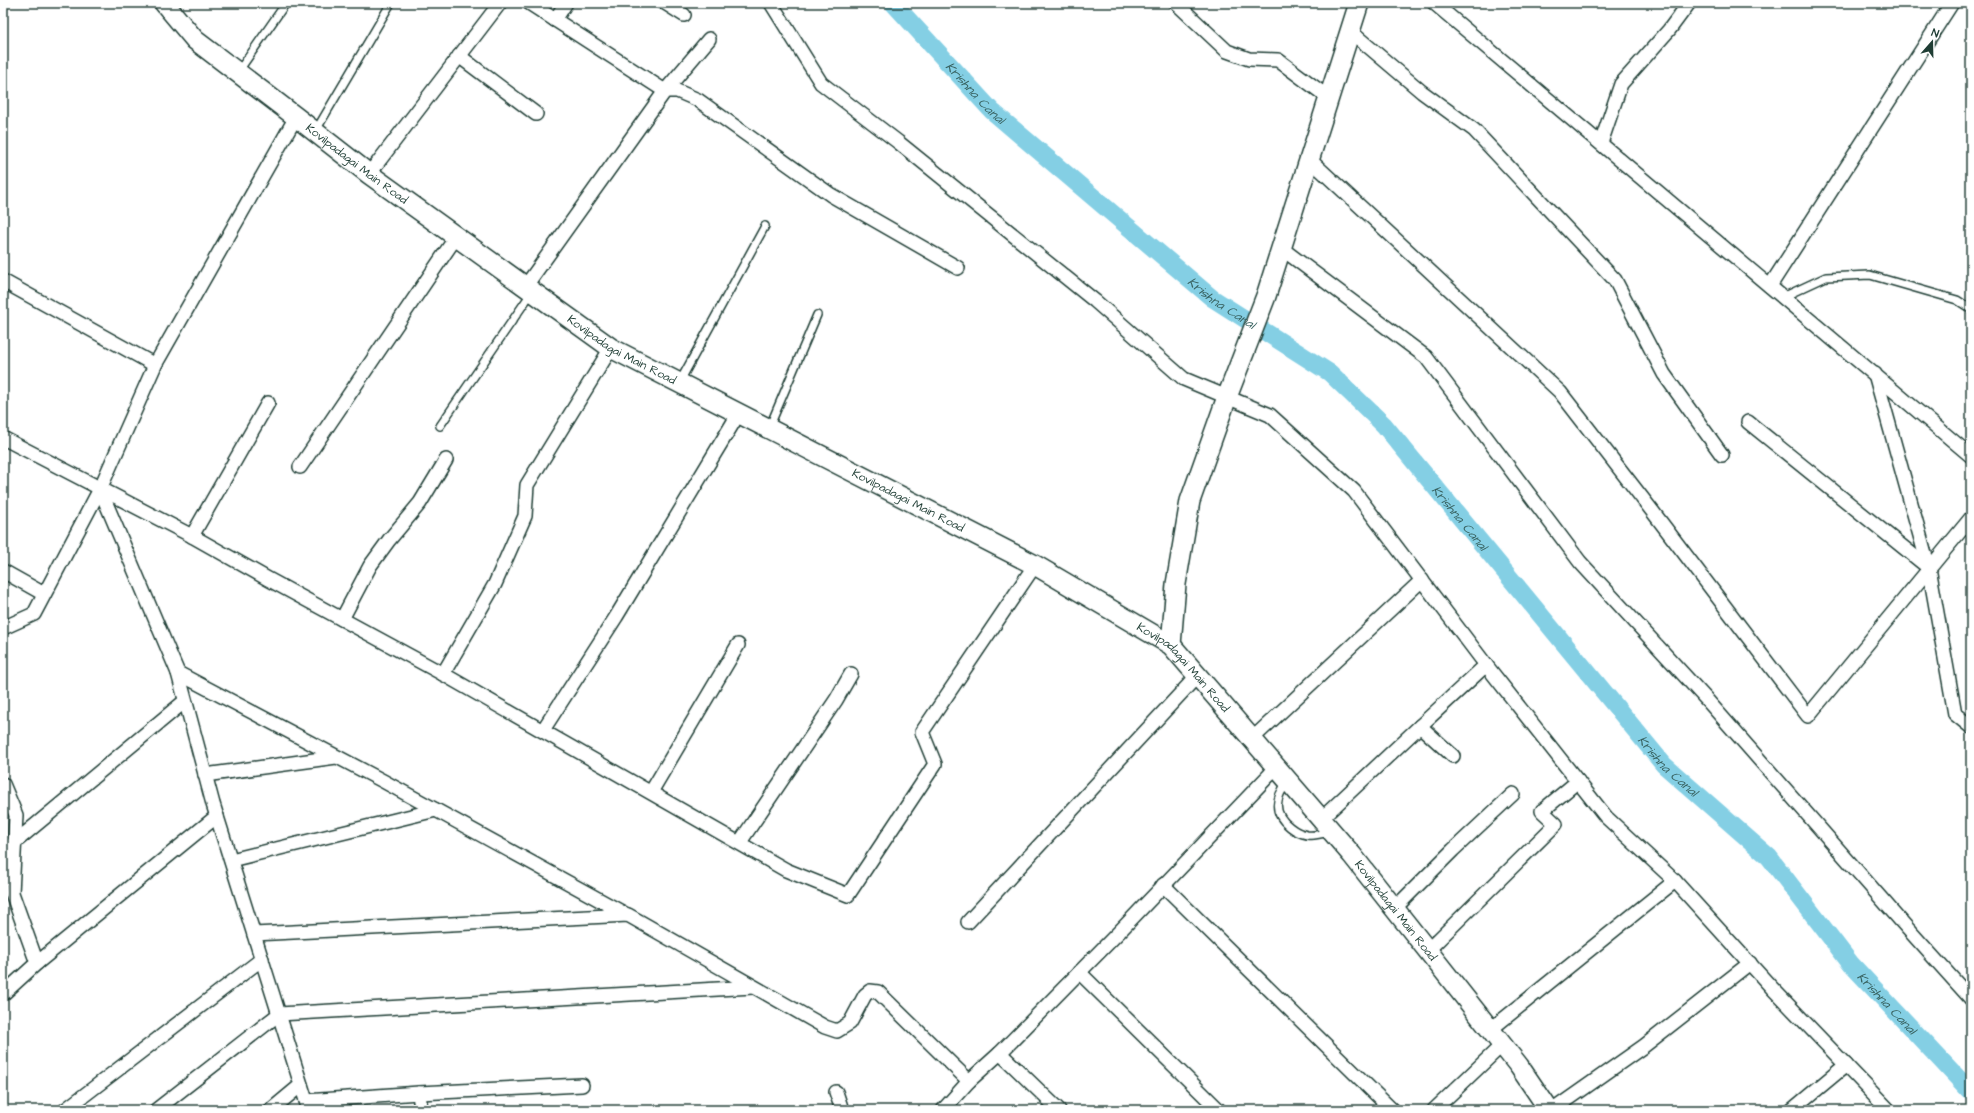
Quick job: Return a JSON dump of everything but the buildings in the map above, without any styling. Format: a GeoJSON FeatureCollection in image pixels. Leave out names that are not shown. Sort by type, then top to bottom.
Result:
{"type":"FeatureCollection","features":[{"type":"Feature","properties":{"kind":"street","name":"Kovilpadagai Main Road"},"geometry":{"type":"LineString","coordinates":[[164,3],[196,40],[296,118],[369,174],[611,348],[1035,565],[1171,645],[1326,825],[1502,1045],[1549,1110]]}},
{"type":"Feature","properties":{"kind":"street"},"geometry":{"type":"LineString","coordinates":[[369,174],[500,3]]}},
{"type":"Feature","properties":{"kind":"street"},"geometry":{"type":"LineString","coordinates":[[529,3],[665,91],[677,91],[698,100],[831,195],[958,268]]}},
{"type":"Feature","properties":{"kind":"street"},"geometry":{"type":"LineString","coordinates":[[555,20],[566,3]]}},
{"type":"Feature","properties":{"kind":"street"},"geometry":{"type":"LineString","coordinates":[[665,3],[684,15]]}},
{"type":"Feature","properties":{"kind":"street"},"geometry":{"type":"LineString","coordinates":[[771,3],[821,83],[898,142],[1096,301],[1184,379],[1270,415],[1354,491],[1486,665],[1606,817],[1675,881],[1889,1110]]}},
{"type":"Feature","properties":{"kind":"street"},"geometry":{"type":"LineString","coordinates":[[1176,3],[1227,51],[1248,59],[1278,60],[1329,98]]}},
{"type":"Feature","properties":{"kind":"street"},"geometry":{"type":"LineString","coordinates":[[1171,645],[1176,584],[1190,501],[1227,397],[1266,296],[1359,3]]}},
{"type":"Feature","properties":{"kind":"street"},"geometry":{"type":"LineString","coordinates":[[1434,3],[1971,456]]}},
{"type":"Feature","properties":{"kind":"street"},"geometry":{"type":"LineString","coordinates":[[1601,143],[1621,84],[1669,30],[1689,3]]}},
{"type":"Feature","properties":{"kind":"street"},"geometry":{"type":"LineString","coordinates":[[1770,286],[1952,3]]}},
{"type":"Feature","properties":{"kind":"street"},"geometry":{"type":"LineString","coordinates":[[1350,31],[1422,92],[1474,130],[1615,280],[1664,374],[1722,455]]}},
{"type":"Feature","properties":{"kind":"street"},"geometry":{"type":"LineString","coordinates":[[528,289],[665,91],[709,39]]}},
{"type":"Feature","properties":{"kind":"street"},"geometry":{"type":"LineString","coordinates":[[459,56],[536,114]]}},
{"type":"Feature","properties":{"kind":"street"},"geometry":{"type":"LineString","coordinates":[[3,628],[34,614],[100,489],[155,365],[296,118]]}},
{"type":"Feature","properties":{"kind":"street"},"geometry":{"type":"LineString","coordinates":[[1310,159],[1560,392],[1808,716],[1971,518]]}},
{"type":"Feature","properties":{"kind":"street"},"geometry":{"type":"LineString","coordinates":[[300,467],[456,237]]}},
{"type":"Feature","properties":{"kind":"street"},"geometry":{"type":"LineString","coordinates":[[1281,248],[1426,356],[1580,562],[1707,700],[1908,930],[1971,999]]}},
{"type":"Feature","properties":{"kind":"street"},"geometry":{"type":"LineString","coordinates":[[3,281],[155,365]]}},
{"type":"Feature","properties":{"kind":"street"},"geometry":{"type":"LineString","coordinates":[[444,674],[496,584],[525,516],[527,485],[611,348]]}},
{"type":"Feature","properties":{"kind":"street"},"geometry":{"type":"LineString","coordinates":[[1875,374],[1930,568],[1955,714],[1971,727]]}},
{"type":"Feature","properties":{"kind":"street"},"geometry":{"type":"LineString","coordinates":[[192,536],[268,403]]}},
{"type":"Feature","properties":{"kind":"street"},"geometry":{"type":"LineString","coordinates":[[543,730],[616,617],[740,414]]}},
{"type":"Feature","properties":{"kind":"street"},"geometry":{"type":"LineString","coordinates":[[1748,422],[1930,568]]}},
{"type":"Feature","properties":{"kind":"street"},"geometry":{"type":"LineString","coordinates":[[3,438],[192,536],[444,674],[740,842],[786,870],[848,895],[934,764],[922,732],[1035,565]]}},
{"type":"Feature","properties":{"kind":"street"},"geometry":{"type":"LineString","coordinates":[[342,619],[370,566],[389,540],[420,503],[446,460]]}},
{"type":"Feature","properties":{"kind":"street"},"geometry":{"type":"LineString","coordinates":[[100,489],[178,674],[217,816],[307,1105],[419,1093],[582,1085]]}},
{"type":"Feature","properties":{"kind":"street"},"geometry":{"type":"LineString","coordinates":[[3,571],[44,594]]}},
{"type":"Feature","properties":{"kind":"street"},"geometry":{"type":"LineString","coordinates":[[1252,739],[1422,580]]}},
{"type":"Feature","properties":{"kind":"street"},"geometry":{"type":"LineString","coordinates":[[651,792],[738,645]]}},
{"type":"Feature","properties":{"kind":"street"},"geometry":{"type":"LineString","coordinates":[[1326,825],[1420,726],[1486,665]]}},
{"type":"Feature","properties":{"kind":"street"},"geometry":{"type":"LineString","coordinates":[[178,674],[436,810],[628,915],[825,1027],[837,1031],[850,1023],[865,995],[870,991],[878,992],[969,1081]]}},
{"type":"Feature","properties":{"kind":"street"},"geometry":{"type":"LineString","coordinates":[[740,842],[836,700],[850,674]]}},
{"type":"Feature","properties":{"kind":"street"},"geometry":{"type":"LineString","coordinates":[[968,922],[1198,675]]}},
{"type":"Feature","properties":{"kind":"street"},"geometry":{"type":"LineString","coordinates":[[3,852],[185,701]]}},
{"type":"Feature","properties":{"kind":"street"},"geometry":{"type":"LineString","coordinates":[[1420,726],[1454,756]]}},
{"type":"Feature","properties":{"kind":"street"},"geometry":{"type":"LineString","coordinates":[[205,775],[336,757]]}},
{"type":"Feature","properties":{"kind":"street"},"geometry":{"type":"LineString","coordinates":[[943,1110],[969,1081],[1000,1053],[1163,885],[1282,774]]}},
{"type":"Feature","properties":{"kind":"street"},"geometry":{"type":"LineString","coordinates":[[1427,951],[1556,824],[1542,811],[1578,781]]}},
{"type":"Feature","properties":{"kind":"street"},"geometry":{"type":"LineString","coordinates":[[3,784],[16,815],[12,893],[37,963]]}},
{"type":"Feature","properties":{"kind":"street"},"geometry":{"type":"LineString","coordinates":[[1394,909],[1453,850],[1513,794]]}},
{"type":"Feature","properties":{"kind":"street"},"geometry":{"type":"LineString","coordinates":[[231,860],[436,810]]}},
{"type":"Feature","properties":{"kind":"street"},"geometry":{"type":"LineString","coordinates":[[3,994],[37,963],[217,816]]}},
{"type":"Feature","properties":{"kind":"street"},"geometry":{"type":"LineString","coordinates":[[1490,1030],[1675,881]]}},
{"type":"Feature","properties":{"kind":"street"},"geometry":{"type":"LineString","coordinates":[[1163,885],[1392,1110]]}},
{"type":"Feature","properties":{"kind":"street"},"geometry":{"type":"LineString","coordinates":[[254,934],[628,915]]}},
{"type":"Feature","properties":{"kind":"street"},"geometry":{"type":"LineString","coordinates":[[65,1110],[262,959]]}},
{"type":"Feature","properties":{"kind":"street"},"geometry":{"type":"LineString","coordinates":[[1553,1110],[1644,1046],[1750,963]]}},
{"type":"Feature","properties":{"kind":"street"},"geometry":{"type":"LineString","coordinates":[[1079,972],[1219,1110]]}},
{"type":"Feature","properties":{"kind":"street"},"geometry":{"type":"LineString","coordinates":[[156,1110],[279,1014],[753,987]]}},
{"type":"Feature","properties":{"kind":"street"},"geometry":{"type":"LineString","coordinates":[[1434,1110],[1502,1045]]}},
{"type":"Feature","properties":{"kind":"street"},"geometry":{"type":"LineString","coordinates":[[1000,1053],[1059,1110]]}},
{"type":"Feature","properties":{"kind":"street"},"geometry":{"type":"LineString","coordinates":[[1792,1110],[1846,1065]]}},
{"type":"Feature","properties":{"kind":"street"},"geometry":{"type":"LineString","coordinates":[[271,1110],[301,1085]]}},
{"type":"Feature","properties":{"kind":"street"},"geometry":{"type":"LineString","coordinates":[[836,1092],[842,1110]]}},
{"type":"Feature","properties":{"kind":"street"},"geometry":{"type":"LineString","coordinates":[[419,1093],[421,1110]]}},
{"type":"Feature","properties":{"kind":"lane"},"geometry":{"type":"LineString","coordinates":[[238,72],[286,3]]}},
{"type":"Feature","properties":{"kind":"lane"},"geometry":{"type":"LineString","coordinates":[[315,132],[390,3]]}},
{"type":"Feature","properties":{"kind":"lane"},"geometry":{"type":"LineString","coordinates":[[679,383],[765,226]]}},
{"type":"Feature","properties":{"kind":"lane"},"geometry":{"type":"LineString","coordinates":[[1783,296],[1826,277],[1870,275],[1956,300],[1971,309]]}},
{"type":"Feature","properties":{"kind":"lane"},"geometry":{"type":"LineString","coordinates":[[440,426],[528,289]]}},
{"type":"Feature","properties":{"kind":"lane"},"geometry":{"type":"LineString","coordinates":[[769,428],[817,315]]}},
{"type":"Feature","properties":{"kind":"lane"},"geometry":{"type":"LineString","coordinates":[[1282,774],[1277,812],[1285,823],[1296,832],[1306,835],[1326,825]]}},
{"type":"Feature","properties":{"kind":"waterway","name":"Krishna Canal"},"geometry":{"type":"LineString","coordinates":[[893,3],[992,111],[1212,298],[1330,373],[1384,425],[1664,765],[1769,857],[1851,964],[1971,1092]]}}]}
